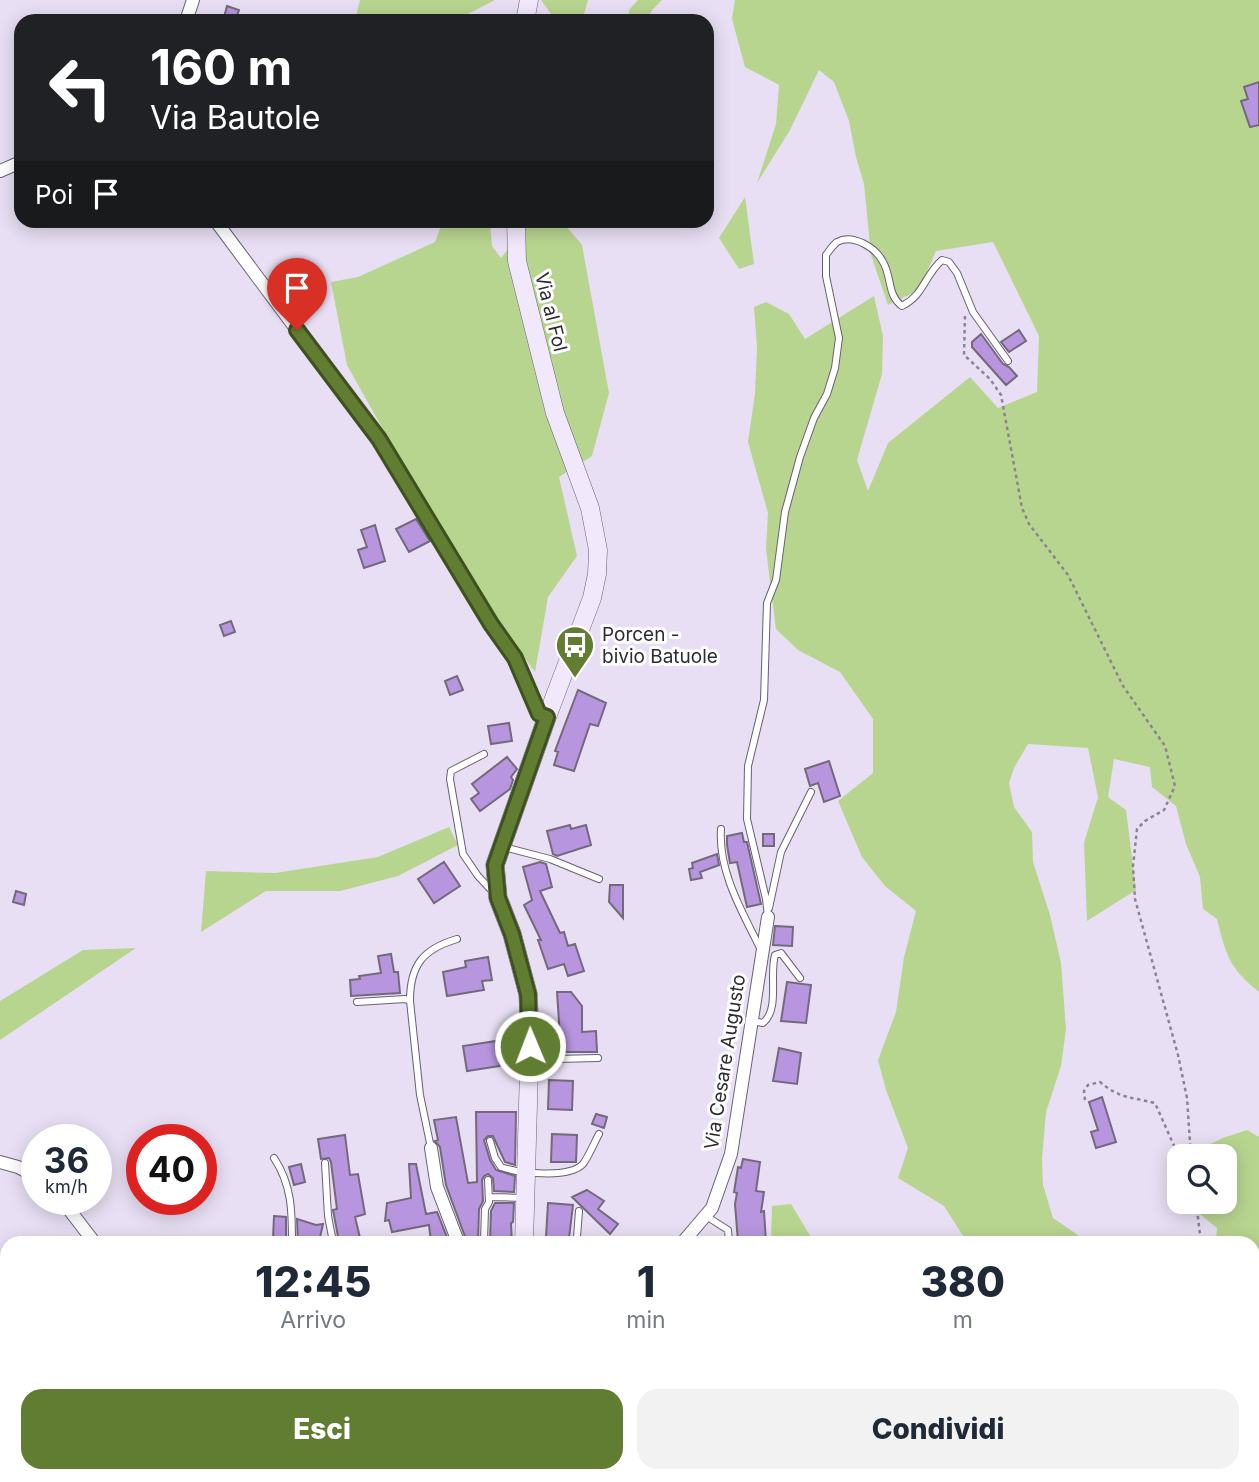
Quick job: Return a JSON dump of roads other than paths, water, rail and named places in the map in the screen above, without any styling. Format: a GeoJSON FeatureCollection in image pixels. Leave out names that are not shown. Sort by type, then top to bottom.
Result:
{"type":"FeatureCollection","features":[{"type":"Feature","properties":{"kind":"street"},"geometry":{"type":"LineString","coordinates":[[221,228],[379,439],[491,624],[515,658],[539,714],[547,717]]}},
{"type":"Feature","properties":{"kind":"street","name":"Via al Fol"},"geometry":{"type":"LineString","coordinates":[[516,228],[517,261],[555,413],[590,508],[598,550],[592,598],[495,865],[498,898],[512,934],[528,994],[530,1046],[524,1236]]}},
{"type":"Feature","properties":{"kind":"street","name":"Via Cesare Augusto"},"geometry":{"type":"LineString","coordinates":[[688,1236],[712,1208],[731,1154],[768,917]]}},
{"type":"Feature","properties":{"kind":"street"},"geometry":{"type":"LineString","coordinates":[[431,1148],[438,1187],[456,1236]]}},
{"type":"Feature","properties":{"kind":"street"},"geometry":{"type":"LineString","coordinates":[[0,1162],[21,1169]]}},
{"type":"Feature","properties":{"kind":"street"},"geometry":{"type":"LineString","coordinates":[[73,1215],[89,1236]]}},
{"type":"Feature","properties":{"kind":"lane"},"geometry":{"type":"LineString","coordinates":[[768,917],[747,818],[748,766],[764,700],[767,603],[776,579],[785,512],[800,457],[835,368],[839,338],[826,276],[826,254],[837,242],[851,239],[864,244],[883,261],[892,296],[902,306],[914,300],[933,268],[942,260],[949,262],[957,273],[973,312],[1008,361]]}},
{"type":"Feature","properties":{"kind":"lane"},"geometry":{"type":"LineString","coordinates":[[484,754],[451,771],[450,779],[463,854],[498,898]]}},
{"type":"Feature","properties":{"kind":"lane"},"geometry":{"type":"LineString","coordinates":[[768,917],[781,852],[811,792]]}},
{"type":"Feature","properties":{"kind":"lane"},"geometry":{"type":"LineString","coordinates":[[722,830],[720,844],[732,888],[762,952]]}},
{"type":"Feature","properties":{"kind":"lane"},"geometry":{"type":"LineString","coordinates":[[502,846],[550,859],[599,879]]}},
{"type":"Feature","properties":{"kind":"lane"},"geometry":{"type":"LineString","coordinates":[[431,1148],[420,1096],[410,985],[414,970],[424,955],[457,939]]}},
{"type":"Feature","properties":{"kind":"lane"},"geometry":{"type":"LineString","coordinates":[[752,1021],[763,1023],[767,1020],[772,1004],[772,964],[775,955],[781,953],[800,978]]}},
{"type":"Feature","properties":{"kind":"lane"},"geometry":{"type":"LineString","coordinates":[[358,1002],[405,999],[410,1002]]}},
{"type":"Feature","properties":{"kind":"lane"},"geometry":{"type":"LineString","coordinates":[[530,1046],[555,1045],[556,1059],[598,1058]]}},
{"type":"Feature","properties":{"kind":"lane"},"geometry":{"type":"LineString","coordinates":[[490,1141],[501,1167],[526,1172],[564,1173],[582,1164],[599,1134]]}},
{"type":"Feature","properties":{"kind":"lane"},"geometry":{"type":"LineString","coordinates":[[274,1158],[290,1192],[292,1236]]}},
{"type":"Feature","properties":{"kind":"lane"},"geometry":{"type":"LineString","coordinates":[[325,1163],[331,1236]]}},
{"type":"Feature","properties":{"kind":"lane"},"geometry":{"type":"LineString","coordinates":[[484,1236],[485,1209],[489,1202],[488,1180]]}},
{"type":"Feature","properties":{"kind":"lane"},"geometry":{"type":"LineString","coordinates":[[489,1197],[525,1198]]}},
{"type":"Feature","properties":{"kind":"lane"},"geometry":{"type":"LineString","coordinates":[[577,1236],[579,1211]]}},
{"type":"Feature","properties":{"kind":"lane"},"geometry":{"type":"LineString","coordinates":[[706,1216],[728,1230],[728,1236]]}},
{"type":"Feature","properties":{"kind":"place","name":"Porcen - bivio Batuole"},"geometry":{"type":"Point","coordinates":[575,679]}}]}
